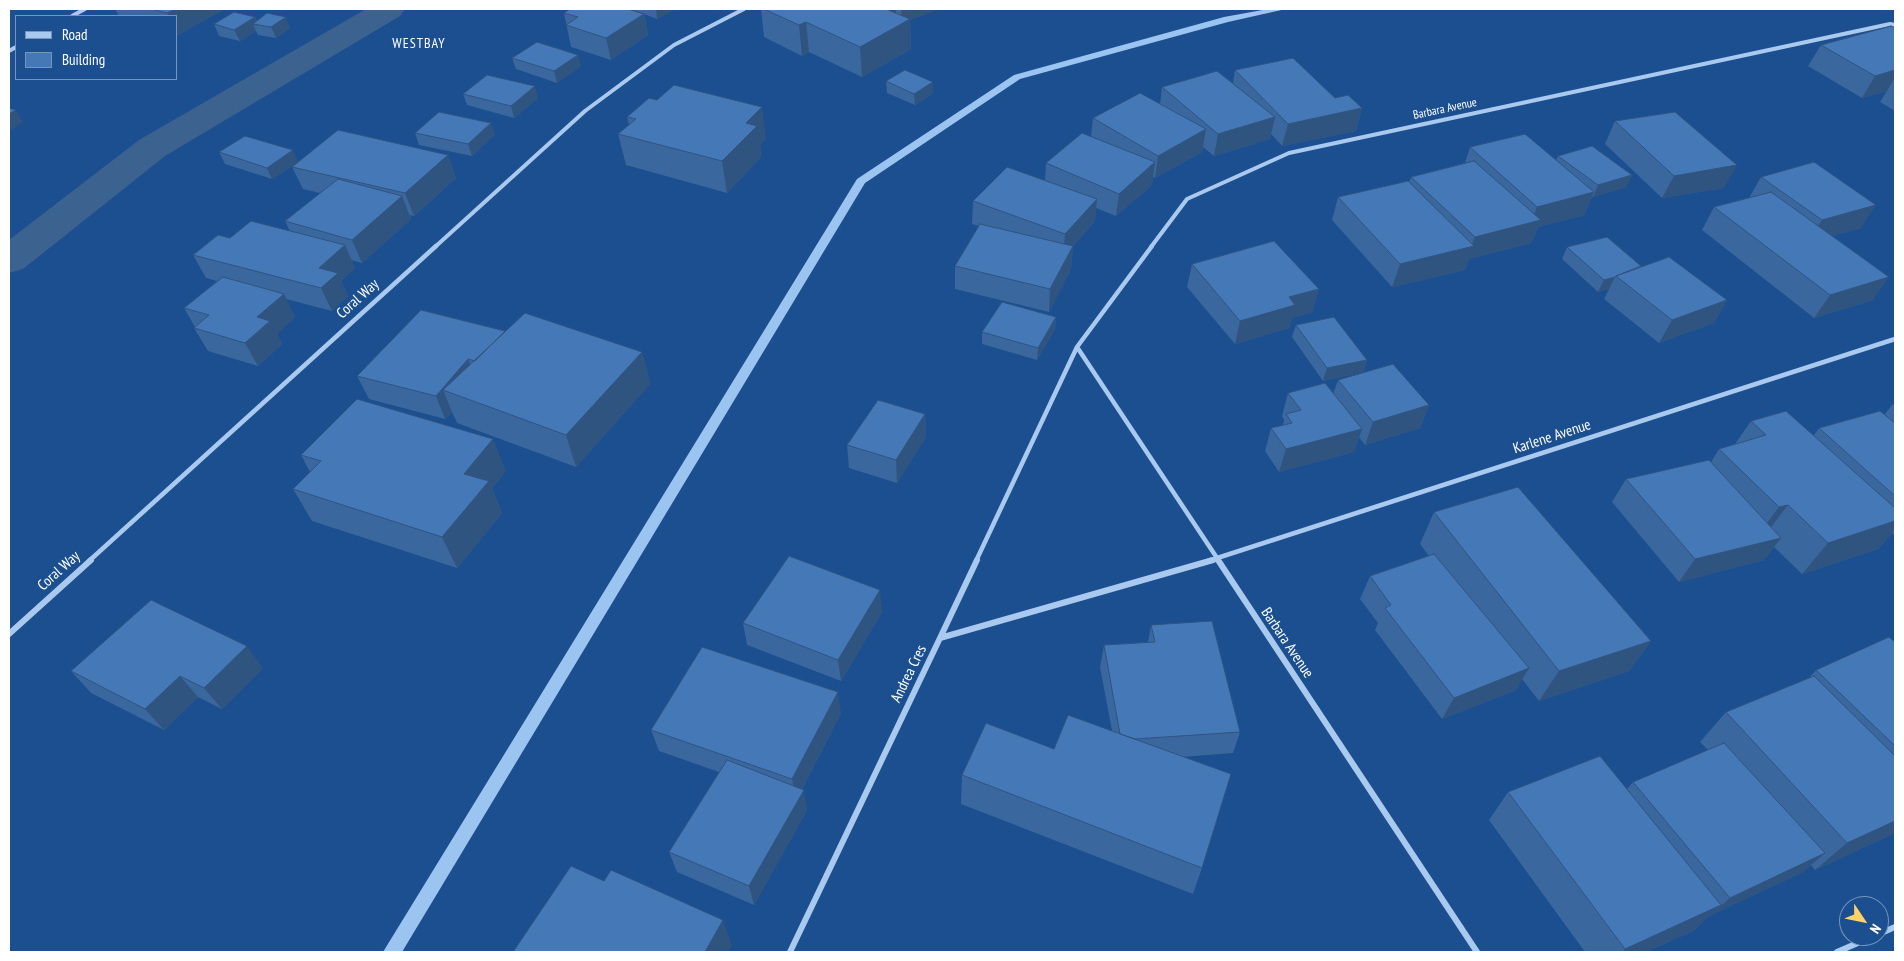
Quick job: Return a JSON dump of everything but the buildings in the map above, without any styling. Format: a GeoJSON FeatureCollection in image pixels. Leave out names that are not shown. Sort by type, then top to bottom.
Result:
{"type":"FeatureCollection","features":[{"type":"Feature","properties":{"kind":"street"},"geometry":{"type":"LineString","coordinates":[[74,15],[85,9]]}},
{"type":"Feature","properties":{"kind":"street","name":"Coral Way"},"geometry":{"type":"LineString","coordinates":[[9,634],[585,111],[674,45],[744,9]]}},
{"type":"Feature","properties":{"kind":"street","name":"Barbara Avenue"},"geometry":{"type":"LineString","coordinates":[[940,638],[1076,347],[1187,199],[1289,153],[1890,24],[1895,25]]}},
{"type":"Feature","properties":{"kind":"street","name":"Karlene Avenue"},"geometry":{"type":"LineString","coordinates":[[1216,559],[1895,340]]}},
{"type":"Feature","properties":{"kind":"street","name":"Barbara Avenue"},"geometry":{"type":"LineString","coordinates":[[1076,347],[1477,952]]}},
{"type":"Feature","properties":{"kind":"street","name":"Andrea Cres"},"geometry":{"type":"LineString","coordinates":[[790,952],[940,638],[1216,559]]}},
{"type":"Feature","properties":{"kind":"street"},"geometry":{"type":"LineString","coordinates":[[1837,952],[1851,946]]}},
{"type":"Feature","properties":{"kind":"waterway"},"geometry":{"type":"LineString","coordinates":[[9,260],[152,148],[389,9]]}},
{"type":"Feature","properties":{"kind":"waterway"},"geometry":{"type":"LineString","coordinates":[[392,952],[861,181],[1017,77],[1227,19],[1281,9]]}},
{"type":"Feature","properties":{"kind":"district","name":"WESTBAY"},"geometry":{"type":"Point","coordinates":[419,44]}}]}
